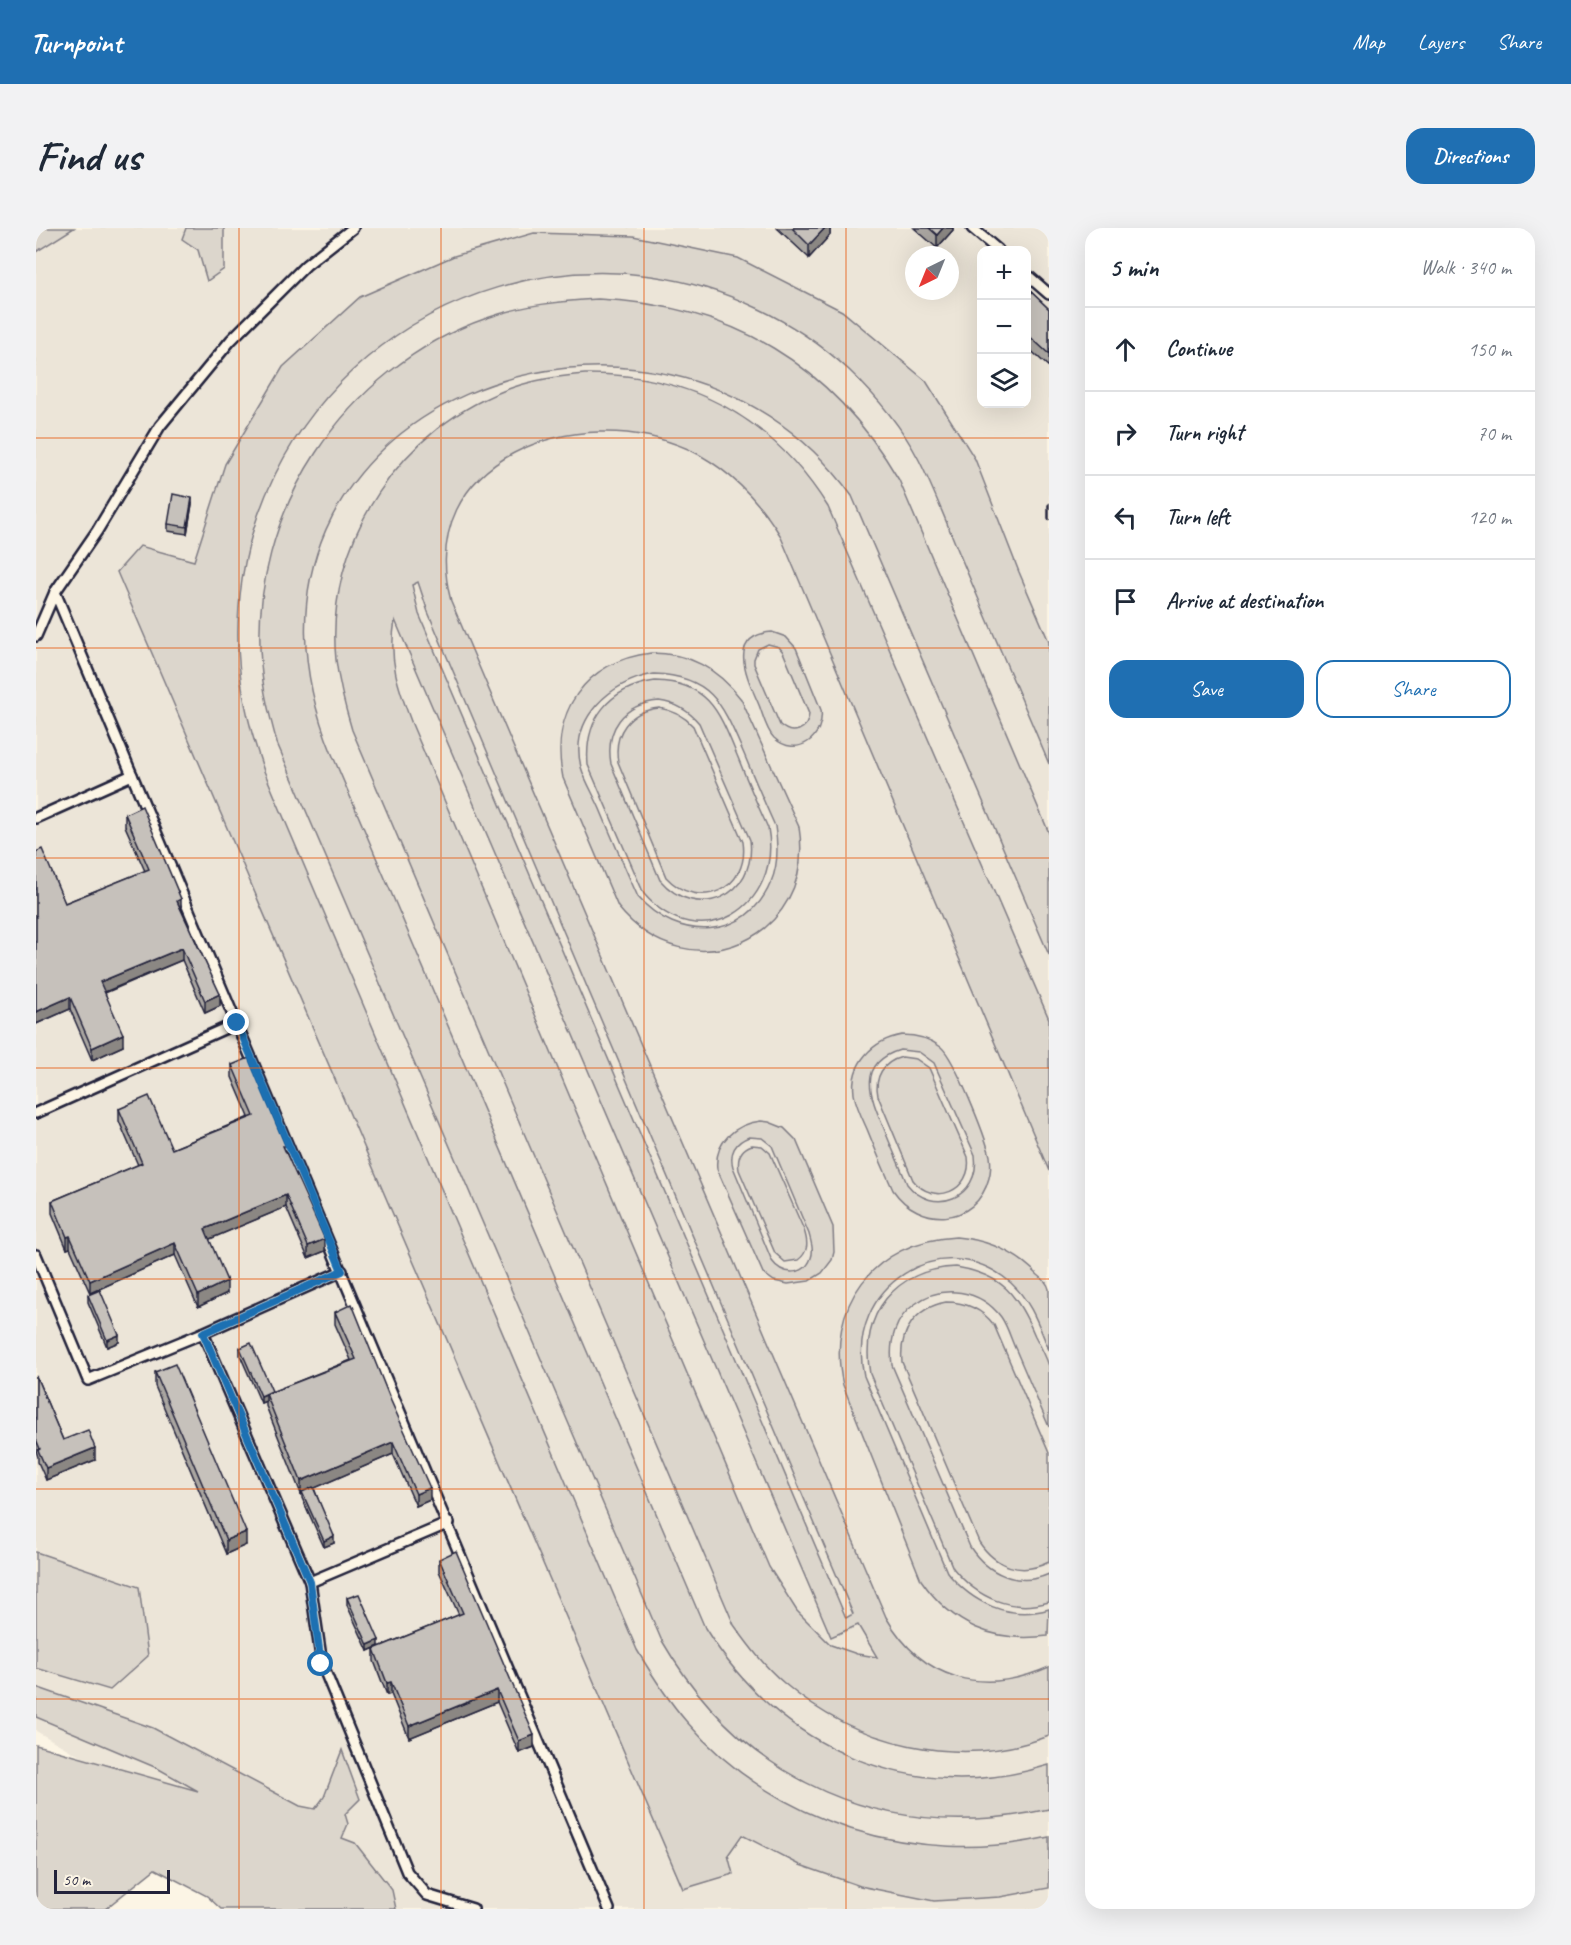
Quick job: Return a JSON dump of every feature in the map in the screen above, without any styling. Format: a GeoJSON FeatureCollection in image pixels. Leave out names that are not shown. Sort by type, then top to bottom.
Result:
{"type":"FeatureCollection","features":[{"type":"Feature","properties":{"kind":"lane"},"geometry":{"type":"LineString","coordinates":[[36,636],[55,592],[97,531],[160,426],[231,340],[306,265],[353,228]]}},
{"type":"Feature","properties":{"kind":"lane"},"geometry":{"type":"LineString","coordinates":[[972,228],[994,246]]}},
{"type":"Feature","properties":{"kind":"lane"},"geometry":{"type":"LineString","coordinates":[[1031,278],[1049,294]]}},
{"type":"Feature","properties":{"kind":"lane"},"geometry":{"type":"LineString","coordinates":[[55,592],[609,1909]]}},
{"type":"Feature","properties":{"kind":"lane"},"geometry":{"type":"LineString","coordinates":[[36,818],[132,775]]}},
{"type":"Feature","properties":{"kind":"lane"},"geometry":{"type":"LineString","coordinates":[[36,1113],[237,1023]]}},
{"type":"Feature","properties":{"kind":"lane"},"geometry":{"type":"LineString","coordinates":[[36,1256],[88,1380],[203,1333],[342,1271]]}},
{"type":"Feature","properties":{"kind":"lane"},"geometry":{"type":"LineString","coordinates":[[203,1333],[310,1582],[321,1664],[407,1872],[427,1895],[472,1909]]}},
{"type":"Feature","properties":{"kind":"lane"},"geometry":{"type":"LineString","coordinates":[[310,1582],[448,1523]]}},
{"type":"Feature","properties":{"kind":"shaded area"},"geometry":{"type":"Polygon","coordinates":[[[36,228],[1049,228],[1049,1909],[379,1909],[178,1812],[36,1731],[36,228]]]}},
{"type":"Feature","properties":{"kind":"shaded area"},"geometry":{"type":"Polygon","coordinates":[[[36,228],[74,228],[36,252],[36,228]]]}},
{"type":"Feature","properties":{"kind":"shaded area"},"geometry":{"type":"Polygon","coordinates":[[[186,228],[224,228],[224,269],[207,281],[198,250],[182,239],[186,228]]]}},
{"type":"Feature","properties":{"kind":"shaded area"},"geometry":{"type":"Polygon","coordinates":[[[534,233],[633,236],[738,258],[842,311],[926,381],[975,459],[1049,642],[1049,764],[919,460],[897,424],[859,380],[806,336],[757,308],[731,297],[705,288],[651,276],[572,274],[497,288],[428,316],[367,358],[315,411],[275,474],[249,546],[238,624],[238,643],[244,699],[258,753],[637,1650],[654,1678],[686,1721],[722,1757],[762,1787],[805,1811],[851,1829],[900,1841],[949,1846],[999,1845],[1049,1837],[1049,1888],[1000,1897],[934,1901],[860,1886],[800,1865],[742,1835],[728,1855],[733,1874],[683,1889],[117,572],[140,546],[194,561],[225,464],[283,367],[360,297],[454,256],[534,233]]]}},
{"type":"Feature","properties":{"kind":"shaded area"},"geometry":{"type":"Polygon","coordinates":[[[598,299],[647,304],[692,314],[735,328],[774,348],[809,373],[842,404],[872,439],[899,480],[1049,833],[1049,955],[852,496],[769,416],[670,374],[565,368],[466,394],[383,449],[326,530],[305,632],[332,754],[705,1628],[735,1670],[771,1706],[810,1735],[853,1758],[899,1772],[947,1779],[998,1776],[1049,1765],[1049,1809],[989,1818],[931,1818],[877,1809],[825,1792],[778,1766],[734,1732],[695,1689],[661,1639],[277,743],[262,674],[261,608],[271,553],[289,501],[316,453],[350,409],[390,372],[436,341],[487,318],[514,310],[556,302],[598,299]]]}},
{"type":"Feature","properties":{"kind":"shaded area"},"geometry":{"type":"Polygon","coordinates":[[[585,374],[623,376],[659,382],[693,392],[725,407],[754,426],[781,449],[806,476],[828,507],[1049,1019],[1049,1171],[780,535],[762,509],[740,485],[716,465],[688,449],[645,436],[599,432],[555,438],[514,453],[480,477],[457,510],[446,551],[451,601],[886,1617],[901,1639],[918,1656],[936,1669],[957,1677],[978,1681],[1001,1680],[1025,1676],[1049,1667],[1049,1736],[1015,1746],[980,1751],[944,1751],[909,1746],[875,1736],[843,1722],[812,1704],[784,1683],[757,1656],[734,1625],[352,730],[337,669],[336,616],[343,572],[358,531],[378,493],[405,459],[437,429],[474,405],[523,384],[585,374]],[[418,582],[412,585],[419,614],[846,1618],[853,1614],[428,612],[418,582]],[[395,620],[394,661],[402,698],[412,724],[769,1567],[797,1611],[831,1645],[857,1654],[877,1657],[858,1625],[831,1637],[395,620]]]}},
{"type":"Feature","properties":{"kind":"shaded area"},"geometry":{"type":"Polygon","coordinates":[[[772,632],[786,637],[796,648],[821,710],[819,729],[808,742],[792,746],[783,744],[771,735],[767,727],[746,672],[744,660],[744,650],[749,641],[757,635],[772,632]],[[768,644],[758,649],[754,664],[780,725],[789,730],[799,730],[806,724],[809,714],[779,647],[768,644]]]}},
{"type":"Feature","properties":{"kind":"shaded area"},"geometry":{"type":"Polygon","coordinates":[[[651,653],[690,659],[712,671],[732,688],[741,699],[799,827],[799,866],[788,899],[768,925],[742,942],[711,950],[679,947],[647,933],[618,907],[563,778],[560,754],[567,712],[577,694],[590,679],[607,667],[628,658],[651,653]],[[654,674],[638,678],[609,694],[597,705],[587,718],[581,733],[579,749],[581,767],[638,897],[654,912],[672,922],[691,928],[729,925],[746,916],[760,901],[771,882],[777,861],[775,826],[737,737],[722,708],[703,688],[674,676],[654,674]]]}},
{"type":"Feature","properties":{"kind":"shaded area"},"geometry":{"type":"Polygon","coordinates":[[[655,681],[674,683],[689,687],[711,704],[726,729],[768,828],[769,856],[763,881],[750,901],[732,915],[711,922],[689,922],[666,913],[644,894],[588,765],[590,733],[595,720],[613,699],[639,685],[655,681]],[[659,701],[635,707],[619,720],[611,740],[611,764],[660,880],[675,893],[691,900],[707,901],[722,897],[734,889],[744,876],[750,860],[750,840],[699,723],[681,708],[659,701]]]}},
{"type":"Feature","properties":{"kind":"shaded area"},"geometry":{"type":"Polygon","coordinates":[[[659,708],[678,714],[693,726],[743,842],[743,859],[738,873],[719,891],[706,894],[693,893],[679,888],[666,877],[618,762],[618,742],[625,725],[639,714],[659,708]]]}},
{"type":"Feature","properties":{"kind":"shaded area"},"geometry":{"type":"Polygon","coordinates":[[[902,1035],[917,1036],[941,1047],[954,1066],[976,1115],[990,1156],[990,1173],[982,1194],[972,1206],[960,1213],[946,1217],[931,1216],[917,1211],[904,1202],[893,1190],[859,1112],[854,1094],[856,1072],[860,1063],[873,1048],[902,1035]],[[900,1050],[886,1056],[876,1064],[870,1084],[875,1107],[907,1184],[918,1194],[942,1201],[963,1192],[971,1182],[975,1170],[975,1155],[934,1063],[919,1052],[900,1050]]]}},
{"type":"Feature","properties":{"kind":"shaded area"},"geometry":{"type":"Polygon","coordinates":[[[902,1057],[916,1059],[929,1068],[968,1157],[968,1169],[964,1179],[958,1186],[941,1194],[931,1193],[913,1180],[878,1096],[877,1083],[881,1071],[895,1059],[902,1057]]]}},
{"type":"Feature","properties":{"kind":"shaded area"},"geometry":{"type":"Polygon","coordinates":[[[769,1122],[784,1128],[796,1140],[833,1227],[832,1260],[822,1273],[809,1281],[788,1284],[774,1281],[763,1273],[717,1169],[719,1151],[728,1136],[735,1130],[752,1123],[769,1122]],[[749,1137],[737,1145],[732,1157],[733,1167],[772,1261],[781,1269],[798,1271],[808,1264],[811,1258],[809,1234],[772,1146],[762,1138],[749,1137]]]}},
{"type":"Feature","properties":{"kind":"shaded area"},"geometry":{"type":"Polygon","coordinates":[[[752,1145],[762,1146],[770,1153],[804,1230],[807,1246],[804,1254],[798,1260],[785,1262],[775,1253],[739,1170],[740,1154],[752,1145]]]}},
{"type":"Feature","properties":{"kind":"shaded area"},"geometry":{"type":"Polygon","coordinates":[[[956,1237],[1000,1248],[1020,1259],[1045,1281],[1049,1289],[1049,1350],[1029,1306],[1011,1283],[984,1266],[957,1260],[929,1263],[904,1274],[884,1292],[869,1315],[862,1344],[864,1376],[947,1572],[968,1593],[992,1607],[1020,1613],[1049,1609],[1048,1636],[1009,1637],[992,1633],[960,1619],[933,1596],[921,1580],[843,1385],[839,1356],[842,1329],[849,1305],[862,1283],[879,1265],[901,1251],[927,1241],[956,1237]]]}},
{"type":"Feature","properties":{"kind":"shaded area"},"geometry":{"type":"Polygon","coordinates":[[[956,1267],[986,1275],[997,1281],[1022,1309],[1049,1366],[1049,1427],[1001,1317],[993,1308],[972,1295],[961,1292],[937,1293],[926,1297],[908,1310],[895,1331],[892,1365],[970,1547],[986,1565],[1005,1576],[1026,1579],[1049,1574],[1049,1602],[1021,1606],[996,1600],[973,1588],[953,1568],[870,1374],[868,1352],[870,1332],[876,1314],[886,1299],[899,1286],[915,1276],[956,1267]]]}},
{"type":"Feature","properties":{"kind":"shaded area"},"geometry":{"type":"Polygon","coordinates":[[[946,1302],[960,1303],[973,1308],[994,1325],[1049,1453],[1049,1562],[1039,1566],[1010,1567],[993,1558],[979,1542],[902,1362],[903,1341],[911,1323],[926,1310],[946,1302]]]}},
{"type":"Feature","properties":{"kind":"shaded area"},"geometry":{"type":"Polygon","coordinates":[[[36,1552],[139,1587],[148,1656],[110,1690],[36,1668],[36,1552]]]}},
{"type":"Feature","properties":{"kind":"shaded area"},"geometry":{"type":"Polygon","coordinates":[[[36,1687],[153,1728],[300,1806],[315,1809],[324,1797],[342,1750],[360,1799],[345,1814],[348,1824],[342,1838],[355,1843],[392,1890],[396,1909],[221,1909],[207,1896],[155,1869],[105,1909],[36,1909],[36,1745],[198,1791],[157,1768],[36,1717],[36,1687]]]}},
{"type":"Feature","properties":{"kind":"building"},"geometry":{"type":"Polygon","coordinates":[[[792,228],[825,228],[809,245],[792,228]]]}},
{"type":"Feature","properties":{"kind":"building"},"geometry":{"type":"Polygon","coordinates":[[[929,228],[943,228],[937,235],[929,228]]]}},
{"type":"Feature","properties":{"kind":"building"},"geometry":{"type":"Polygon","coordinates":[[[1031,292],[1049,309],[1049,354],[1031,338],[1031,292]]]}},
{"type":"Feature","properties":{"kind":"building"},"geometry":{"type":"Polygon","coordinates":[[[173,494],[192,498],[187,527],[168,524],[173,494]]]}},
{"type":"Feature","properties":{"kind":"building"},"geometry":{"type":"Polygon","coordinates":[[[142,806],[181,899],[177,901],[220,994],[205,1001],[182,948],[100,982],[123,1034],[92,1048],[70,997],[36,1012],[36,852],[42,849],[65,903],[149,869],[125,814],[142,806]]]}},
{"type":"Feature","properties":{"kind":"building"},"geometry":{"type":"Polygon","coordinates":[[[249,1058],[286,1146],[283,1146],[325,1239],[308,1246],[286,1195],[205,1229],[227,1281],[198,1295],[175,1243],[90,1281],[70,1236],[67,1237],[52,1201],[142,1163],[119,1109],[149,1096],[172,1149],[254,1116],[232,1065],[249,1058]]]}},
{"type":"Feature","properties":{"kind":"building"},"geometry":{"type":"Polygon","coordinates":[[[100,1290],[119,1335],[107,1340],[88,1295],[100,1290]]]}},
{"type":"Feature","properties":{"kind":"building"},"geometry":{"type":"Polygon","coordinates":[[[352,1304],[391,1401],[430,1488],[416,1494],[393,1442],[301,1481],[266,1394],[356,1359],[335,1312],[352,1304]]]}},
{"type":"Feature","properties":{"kind":"building"},"geometry":{"type":"Polygon","coordinates":[[[251,1343],[272,1391],[261,1396],[240,1348],[251,1343]]]}},
{"type":"Feature","properties":{"kind":"building"},"geometry":{"type":"Polygon","coordinates":[[[175,1364],[246,1532],[226,1540],[155,1372],[175,1364]]]}},
{"type":"Feature","properties":{"kind":"building"},"geometry":{"type":"Polygon","coordinates":[[[36,1376],[63,1440],[88,1430],[95,1448],[46,1468],[36,1439],[36,1376]]]}},
{"type":"Feature","properties":{"kind":"building"},"geometry":{"type":"Polygon","coordinates":[[[313,1487],[334,1536],[324,1541],[302,1492],[313,1487]]]}},
{"type":"Feature","properties":{"kind":"building"},"geometry":{"type":"Polygon","coordinates":[[[456,1551],[534,1735],[519,1741],[497,1690],[409,1726],[391,1682],[387,1683],[374,1649],[463,1613],[439,1559],[456,1551]]]}},
{"type":"Feature","properties":{"kind":"building"},"geometry":{"type":"Polygon","coordinates":[[[359,1594],[379,1640],[368,1645],[347,1598],[359,1594]]]}},
{"type":"Feature","properties":{"kind":"route"},"geometry":{"type":"LineString","coordinates":[[237,1023],[342,1271],[203,1333],[310,1582],[321,1664]]}}]}
